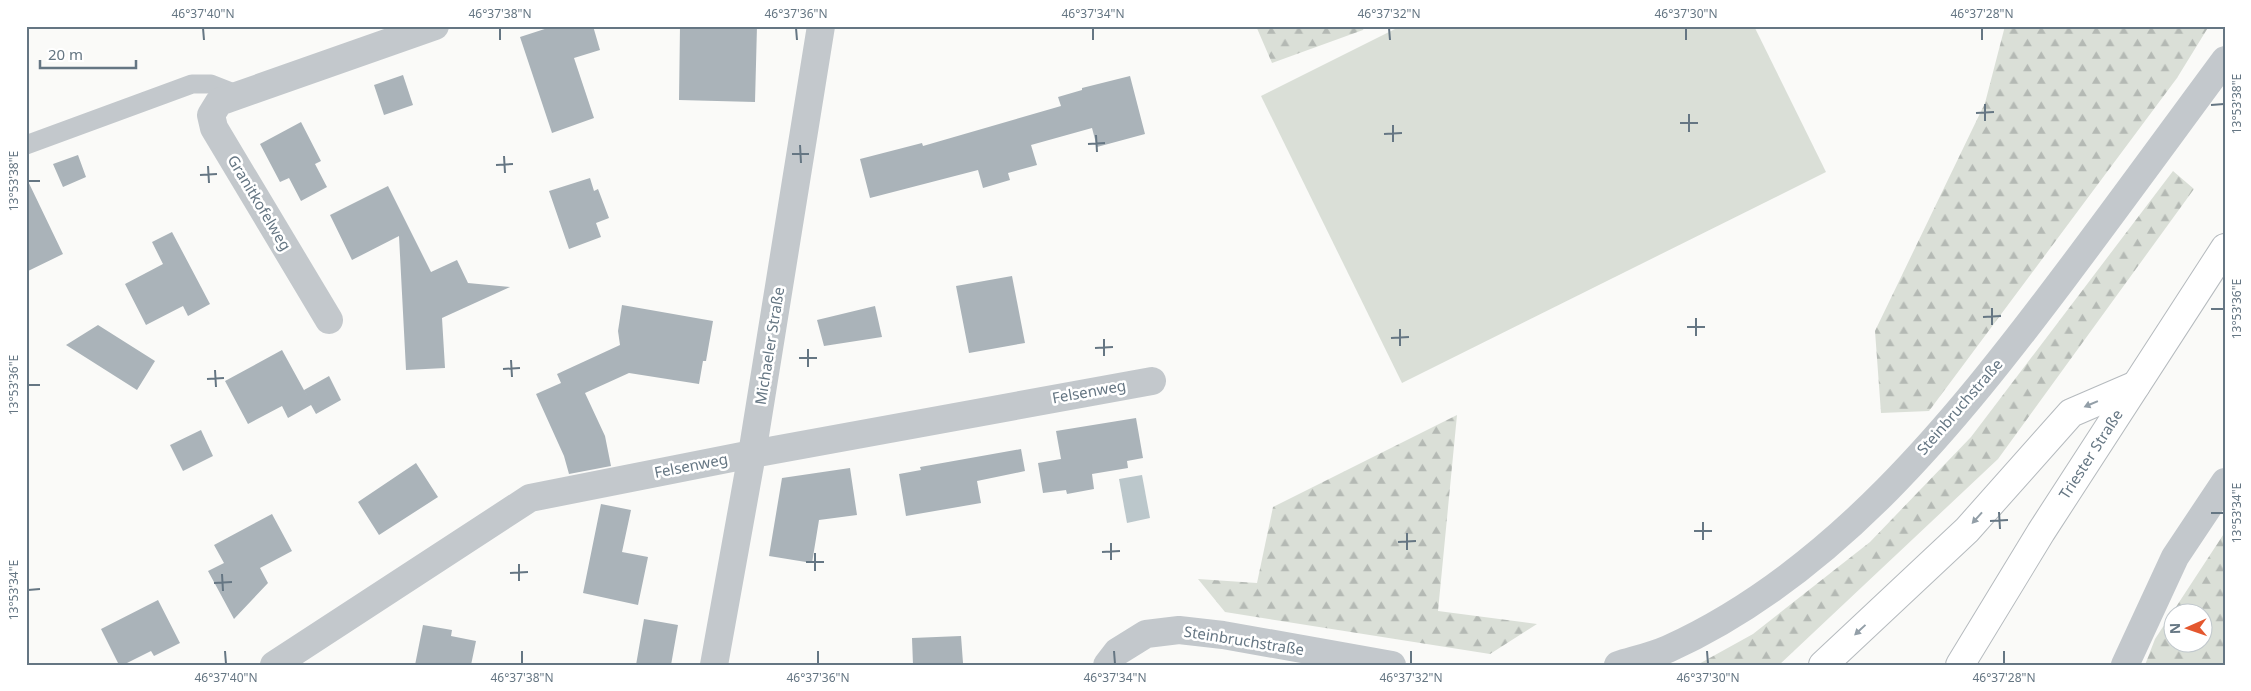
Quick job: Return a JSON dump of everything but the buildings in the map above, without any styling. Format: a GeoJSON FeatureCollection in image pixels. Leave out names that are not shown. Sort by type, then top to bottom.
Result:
{"type":"FeatureCollection","features":[{"type":"Feature","properties":{"kind":"main road","name":"Triester Straße"},"geometry":{"type":"LineString","coordinates":[[1960,665],[1982,625],[2225,248]]}},
{"type":"Feature","properties":{"kind":"main road"},"geometry":{"type":"LineString","coordinates":[[1823,665],[1967,530],[2071,413],[2136,385]]}},
{"type":"Feature","properties":{"kind":"street","name":"Granitkofelweg"},"geometry":{"type":"LineString","coordinates":[[329,320],[214,128],[211,115],[219,102],[435,26]]}},
{"type":"Feature","properties":{"kind":"street","name":"Michaeler Straße"},"geometry":{"type":"LineString","coordinates":[[714,665],[752,454],[821,26]]}},
{"type":"Feature","properties":{"kind":"street","name":"Steinbruchstraße"},"geometry":{"type":"LineString","coordinates":[[1618,665],[1665,650],[1705,631],[1772,590],[1836,538],[1904,471],[2008,352],[2225,60]]}},
{"type":"Feature","properties":{"kind":"street","name":"Felsenweg"},"geometry":{"type":"LineString","coordinates":[[274,665],[530,498],[752,454],[1152,381]]}},
{"type":"Feature","properties":{"kind":"street"},"geometry":{"type":"LineString","coordinates":[[2125,665],[2175,557],[2225,482]]}},
{"type":"Feature","properties":{"kind":"street","name":"Steinbruchstraße"},"geometry":{"type":"LineString","coordinates":[[1106,665],[1117,652],[1146,634],[1179,630],[1223,635],[1392,665]]}},
{"type":"Feature","properties":{"kind":"lane"},"geometry":{"type":"LineString","coordinates":[[26,145],[192,84],[211,84],[239,95]]}},
{"type":"Feature","properties":{"kind":"green space"},"geometry":{"type":"Polygon","coordinates":[[[1256,26],[1365,26],[1363,30],[1272,63],[1256,26]]]}},
{"type":"Feature","properties":{"kind":"green space"},"geometry":{"type":"Polygon","coordinates":[[[1401,26],[1754,26],[1826,172],[1402,383],[1261,96],[1401,26]]]}},
{"type":"Feature","properties":{"kind":"green space"},"geometry":{"type":"Polygon","coordinates":[[[2005,26],[2209,26],[2177,78],[1929,411],[1881,413],[1875,331],[1985,103],[2005,26]]]}},
{"type":"Feature","properties":{"kind":"green space"},"geometry":{"type":"Polygon","coordinates":[[[2173,171],[2194,189],[1998,459],[1779,665],[1697,665],[1753,634],[1870,542],[1971,437],[2173,171]]]}},
{"type":"Feature","properties":{"kind":"green space"},"geometry":{"type":"Polygon","coordinates":[[[1457,415],[1438,611],[1537,624],[1490,654],[1225,612],[1198,579],[1257,583],[1273,507],[1457,415]]]}},
{"type":"Feature","properties":{"kind":"green space"},"geometry":{"type":"Polygon","coordinates":[[[2225,532],[2225,665],[2145,665],[2155,639],[2164,625],[2164,654],[2214,654],[2214,604],[2178,604],[2225,532]]]}},
{"type":"Feature","properties":{"kind":"shaded area"},"geometry":{"type":"Polygon","coordinates":[[[1142,475],[1150,518],[1127,523],[1119,479],[1142,475]]]}}]}
